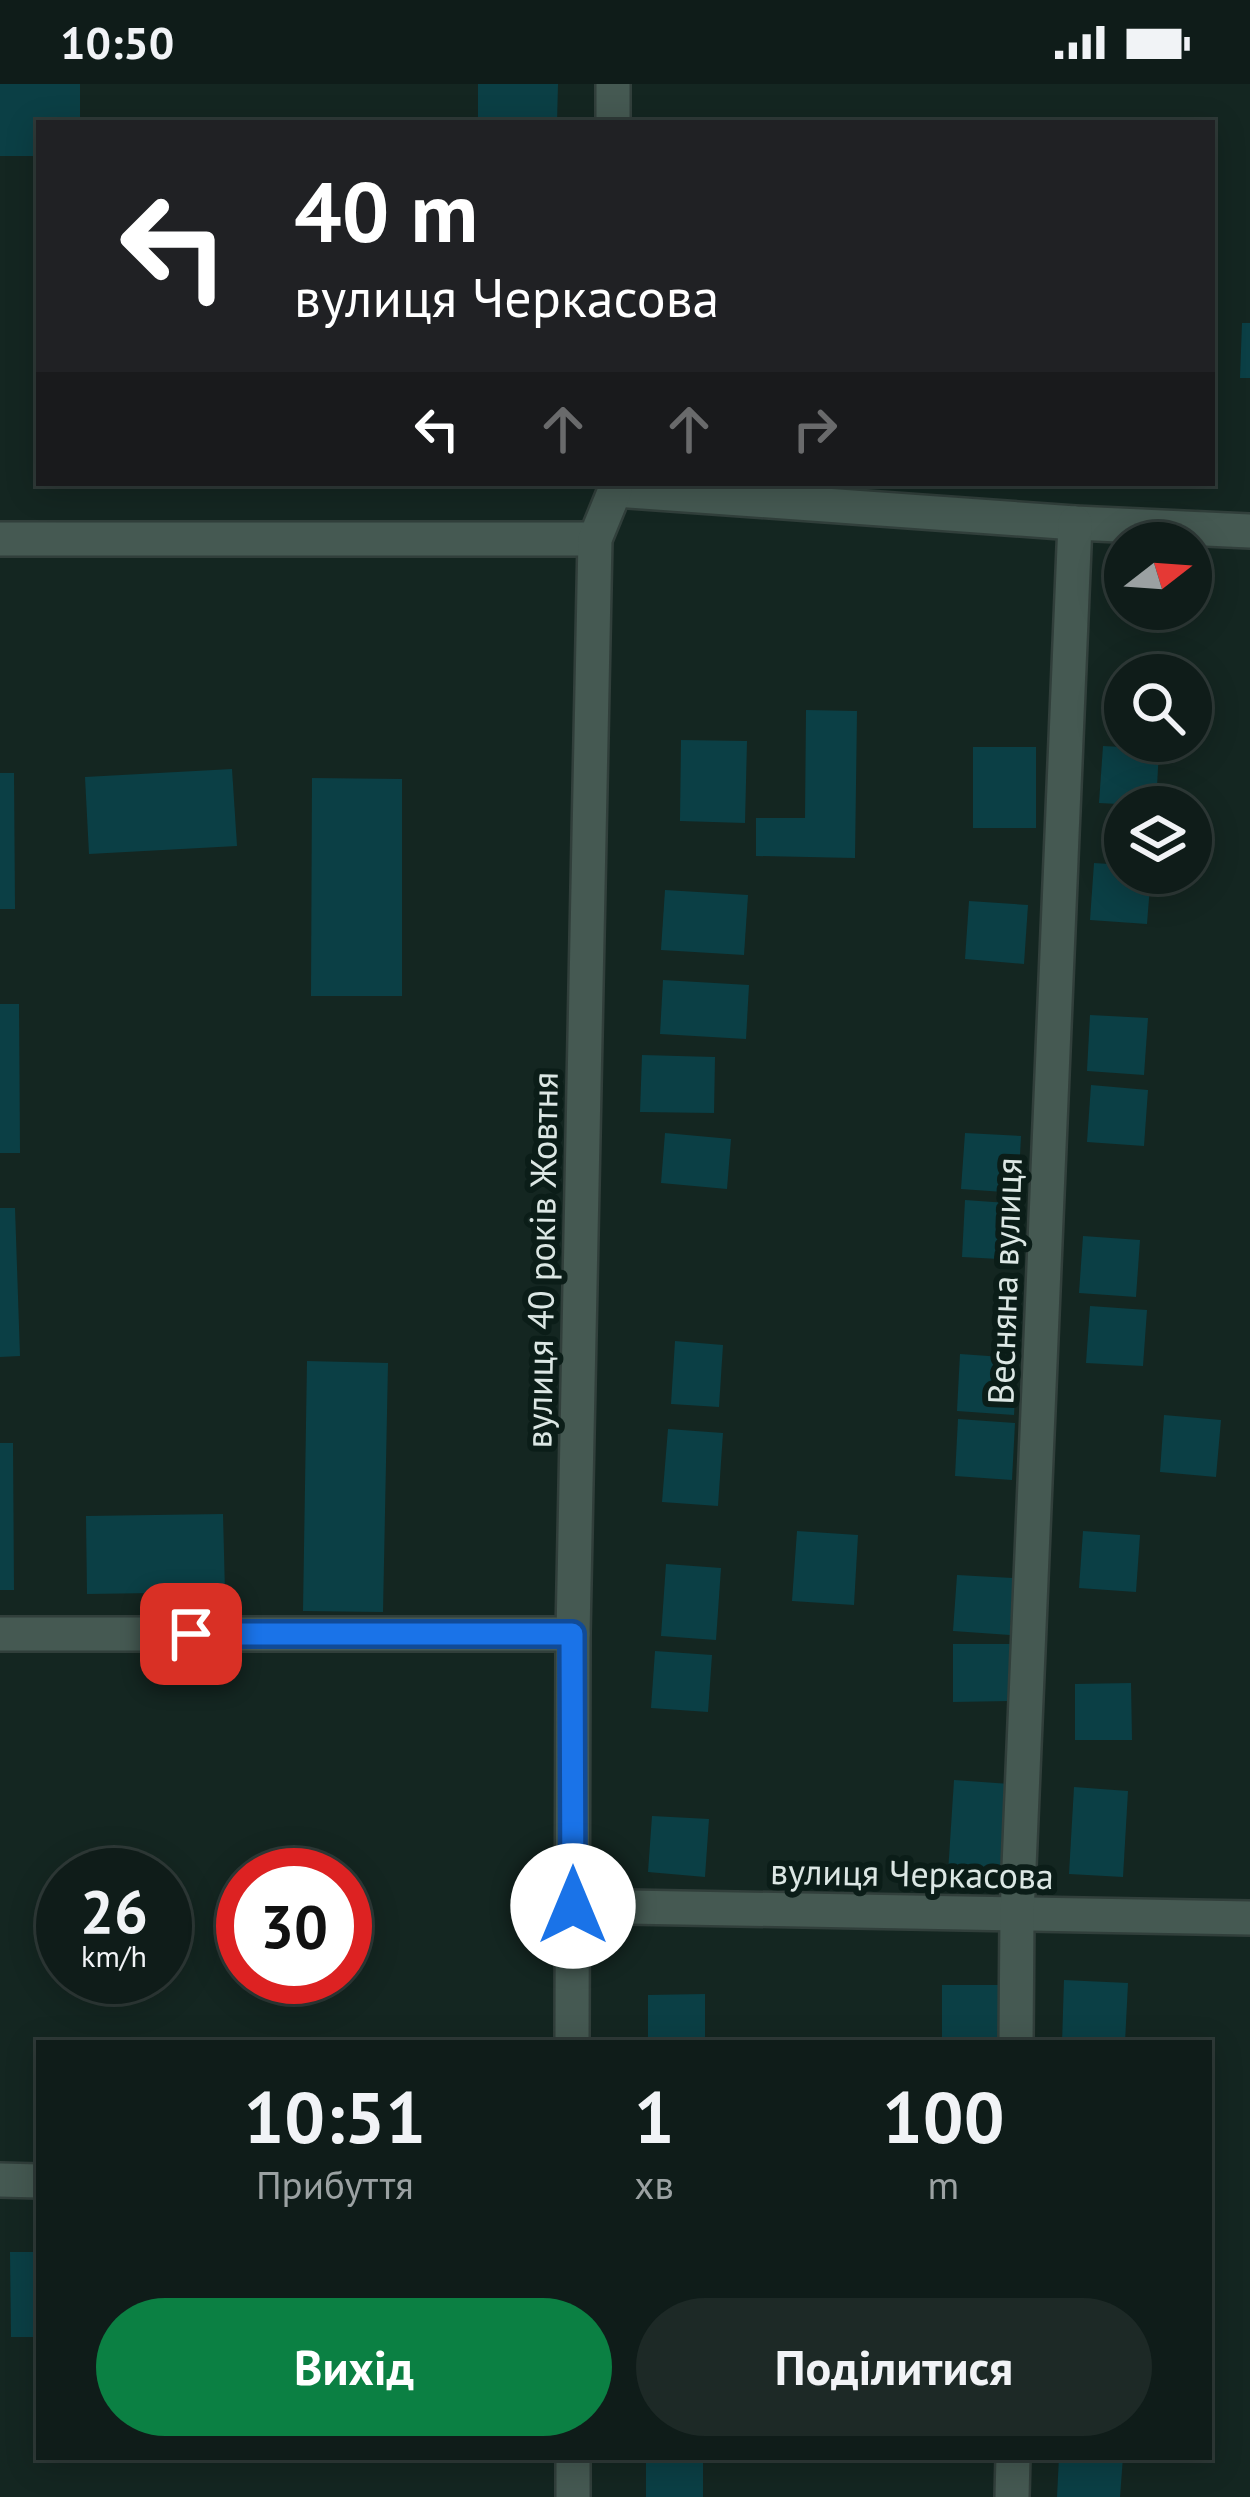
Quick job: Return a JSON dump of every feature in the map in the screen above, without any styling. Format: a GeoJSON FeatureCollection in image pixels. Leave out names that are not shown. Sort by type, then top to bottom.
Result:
{"type":"FeatureCollection","features":[{"type":"Feature","properties":{"kind":"street"},"geometry":{"type":"LineString","coordinates":[[613,84],[613,120]]}},
{"type":"Feature","properties":{"kind":"street"},"geometry":{"type":"LineString","coordinates":[[614,486],[1075,523],[1250,531]]}},
{"type":"Feature","properties":{"kind":"street","name":"вулиця 40 років Жовтня"},"geometry":{"type":"LineString","coordinates":[[572,2040],[572,1634],[595,539],[614,486]]}},
{"type":"Feature","properties":{"kind":"street","name":"Весняна вулиця"},"geometry":{"type":"LineString","coordinates":[[1016,2040],[1017,1915],[1075,523]]}},
{"type":"Feature","properties":{"kind":"street"},"geometry":{"type":"LineString","coordinates":[[0,539],[595,539]]}},
{"type":"Feature","properties":{"kind":"street"},"geometry":{"type":"LineString","coordinates":[[0,1634],[572,1634]]}},
{"type":"Feature","properties":{"kind":"street","name":"вулиця Черкасова"},"geometry":{"type":"LineString","coordinates":[[573,1906],[1250,1918]]}},
{"type":"Feature","properties":{"kind":"street"},"geometry":{"type":"LineString","coordinates":[[0,2180],[36,2181]]}},
{"type":"Feature","properties":{"kind":"street"},"geometry":{"type":"LineString","coordinates":[[573,2460],[574,2497]]}},
{"type":"Feature","properties":{"kind":"street"},"geometry":{"type":"LineString","coordinates":[[1012,2497],[1013,2460]]}},
{"type":"Feature","properties":{"kind":"building"},"geometry":{"type":"Polygon","coordinates":[[[0,84],[80,84],[80,120],[36,120],[36,156],[0,156],[0,84]]]}},
{"type":"Feature","properties":{"kind":"building"},"geometry":{"type":"Polygon","coordinates":[[[478,84],[558,84],[557,120],[478,120],[478,84]]]}},
{"type":"Feature","properties":{"kind":"building"},"geometry":{"type":"Polygon","coordinates":[[[1242,323],[1250,323],[1250,378],[1240,378],[1242,323]]]}},
{"type":"Feature","properties":{"kind":"building"},"geometry":{"type":"Polygon","coordinates":[[[806,710],[857,711],[855,858],[756,856],[756,818],[805,818],[806,710]]]}},
{"type":"Feature","properties":{"kind":"building"},"geometry":{"type":"Polygon","coordinates":[[[681,740],[747,741],[745,823],[680,821],[681,740]]]}},
{"type":"Feature","properties":{"kind":"building"},"geometry":{"type":"Polygon","coordinates":[[[1103,746],[1104,762],[1158,762],[1157,786],[1104,786],[1104,803],[1099,803],[1103,746]]]}},
{"type":"Feature","properties":{"kind":"building"},"geometry":{"type":"Polygon","coordinates":[[[973,747],[1036,747],[1036,828],[973,828],[973,747]]]}},
{"type":"Feature","properties":{"kind":"building"},"geometry":{"type":"Polygon","coordinates":[[[232,769],[237,846],[89,854],[85,777],[232,769]]]}},
{"type":"Feature","properties":{"kind":"building"},"geometry":{"type":"Polygon","coordinates":[[[0,773],[14,773],[15,909],[0,909],[0,773]]]}},
{"type":"Feature","properties":{"kind":"building"},"geometry":{"type":"Polygon","coordinates":[[[312,778],[402,779],[402,996],[311,996],[312,778]]]}},
{"type":"Feature","properties":{"kind":"building"},"geometry":{"type":"Polygon","coordinates":[[[1094,863],[1104,864],[1104,894],[1149,894],[1147,924],[1090,920],[1094,863]]]}},
{"type":"Feature","properties":{"kind":"building"},"geometry":{"type":"Polygon","coordinates":[[[665,890],[748,895],[744,955],[661,950],[665,890]]]}},
{"type":"Feature","properties":{"kind":"building"},"geometry":{"type":"Polygon","coordinates":[[[969,901],[1028,905],[1024,964],[965,959],[969,901]]]}},
{"type":"Feature","properties":{"kind":"building"},"geometry":{"type":"Polygon","coordinates":[[[663,980],[749,985],[746,1039],[660,1034],[663,980]]]}},
{"type":"Feature","properties":{"kind":"building"},"geometry":{"type":"Polygon","coordinates":[[[0,1004],[19,1004],[20,1153],[0,1153],[0,1004]]]}},
{"type":"Feature","properties":{"kind":"building"},"geometry":{"type":"Polygon","coordinates":[[[1090,1015],[1148,1018],[1144,1075],[1087,1071],[1090,1015]]]}},
{"type":"Feature","properties":{"kind":"building"},"geometry":{"type":"Polygon","coordinates":[[[642,1055],[715,1057],[714,1113],[640,1112],[642,1055]]]}},
{"type":"Feature","properties":{"kind":"building"},"geometry":{"type":"Polygon","coordinates":[[[1091,1085],[1148,1090],[1144,1146],[1087,1142],[1091,1085]]]}},
{"type":"Feature","properties":{"kind":"building"},"geometry":{"type":"Polygon","coordinates":[[[665,1133],[731,1139],[727,1189],[661,1183],[665,1133]]]}},
{"type":"Feature","properties":{"kind":"building"},"geometry":{"type":"Polygon","coordinates":[[[965,1133],[1021,1136],[1018,1193],[961,1189],[965,1133]]]}},
{"type":"Feature","properties":{"kind":"building"},"geometry":{"type":"Polygon","coordinates":[[[965,1200],[1022,1204],[1018,1260],[962,1257],[965,1200]]]}},
{"type":"Feature","properties":{"kind":"building"},"geometry":{"type":"Polygon","coordinates":[[[0,1208],[15,1208],[20,1356],[0,1357],[0,1208]]]}},
{"type":"Feature","properties":{"kind":"building"},"geometry":{"type":"Polygon","coordinates":[[[1083,1236],[1140,1240],[1136,1297],[1079,1293],[1083,1236]]]}},
{"type":"Feature","properties":{"kind":"building"},"geometry":{"type":"Polygon","coordinates":[[[1090,1306],[1147,1310],[1143,1366],[1086,1363],[1090,1306]]]}},
{"type":"Feature","properties":{"kind":"building"},"geometry":{"type":"Polygon","coordinates":[[[675,1341],[723,1345],[719,1407],[671,1404],[675,1341]]]}},
{"type":"Feature","properties":{"kind":"building"},"geometry":{"type":"Polygon","coordinates":[[[960,1354],[1017,1358],[1014,1415],[957,1411],[960,1354]]]}},
{"type":"Feature","properties":{"kind":"building"},"geometry":{"type":"Polygon","coordinates":[[[307,1361],[388,1363],[383,1612],[303,1611],[307,1361]]]}},
{"type":"Feature","properties":{"kind":"building"},"geometry":{"type":"Polygon","coordinates":[[[1164,1415],[1221,1420],[1216,1477],[1160,1472],[1164,1415]]]}},
{"type":"Feature","properties":{"kind":"building"},"geometry":{"type":"Polygon","coordinates":[[[958,1419],[1015,1423],[1012,1480],[955,1476],[958,1419]]]}},
{"type":"Feature","properties":{"kind":"building"},"geometry":{"type":"Polygon","coordinates":[[[668,1429],[723,1433],[718,1506],[662,1502],[668,1429]]]}},
{"type":"Feature","properties":{"kind":"building"},"geometry":{"type":"Polygon","coordinates":[[[0,1443],[13,1443],[14,1590],[0,1590],[0,1443]]]}},
{"type":"Feature","properties":{"kind":"building"},"geometry":{"type":"Polygon","coordinates":[[[223,1514],[225,1592],[87,1594],[86,1516],[223,1514]]]}},
{"type":"Feature","properties":{"kind":"building"},"geometry":{"type":"Polygon","coordinates":[[[797,1531],[858,1535],[854,1605],[792,1601],[797,1531]]]}},
{"type":"Feature","properties":{"kind":"building"},"geometry":{"type":"Polygon","coordinates":[[[1083,1531],[1140,1535],[1136,1592],[1079,1588],[1083,1531]]]}},
{"type":"Feature","properties":{"kind":"building"},"geometry":{"type":"Polygon","coordinates":[[[666,1564],[721,1568],[716,1640],[661,1636],[666,1564]]]}},
{"type":"Feature","properties":{"kind":"building"},"geometry":{"type":"Polygon","coordinates":[[[957,1575],[1013,1578],[1010,1635],[953,1631],[957,1575]]]}},
{"type":"Feature","properties":{"kind":"building"},"geometry":{"type":"Polygon","coordinates":[[[953,1644],[1010,1644],[1010,1701],[953,1702],[953,1644]]]}},
{"type":"Feature","properties":{"kind":"building"},"geometry":{"type":"Polygon","coordinates":[[[655,1651],[712,1655],[708,1712],[651,1708],[655,1651]]]}},
{"type":"Feature","properties":{"kind":"building"},"geometry":{"type":"Polygon","coordinates":[[[1131,1683],[1132,1740],[1075,1740],[1075,1684],[1131,1683]]]}},
{"type":"Feature","properties":{"kind":"building"},"geometry":{"type":"Polygon","coordinates":[[[954,1780],[1010,1784],[1003,1877],[948,1873],[954,1780]]]}},
{"type":"Feature","properties":{"kind":"building"},"geometry":{"type":"Polygon","coordinates":[[[1074,1787],[1128,1791],[1123,1877],[1069,1874],[1074,1787]]]}},
{"type":"Feature","properties":{"kind":"building"},"geometry":{"type":"Polygon","coordinates":[[[652,1816],[709,1819],[705,1877],[648,1872],[652,1816]]]}},
{"type":"Feature","properties":{"kind":"building"},"geometry":{"type":"Polygon","coordinates":[[[1064,1980],[1128,1983],[1125,2040],[1062,2040],[1064,1980]]]}},
{"type":"Feature","properties":{"kind":"building"},"geometry":{"type":"Polygon","coordinates":[[[942,1985],[999,1985],[1000,2040],[942,2040],[942,1985]]]}},
{"type":"Feature","properties":{"kind":"building"},"geometry":{"type":"Polygon","coordinates":[[[705,1994],[705,2040],[648,2040],[648,1995],[705,1994]]]}},
{"type":"Feature","properties":{"kind":"building"},"geometry":{"type":"Polygon","coordinates":[[[10,2252],[36,2252],[36,2337],[11,2337],[10,2252]]]}},
{"type":"Feature","properties":{"kind":"building"},"geometry":{"type":"Polygon","coordinates":[[[646,2460],[703,2460],[703,2497],[646,2497],[646,2460]]]}},
{"type":"Feature","properties":{"kind":"building"},"geometry":{"type":"Polygon","coordinates":[[[1059,2460],[1123,2460],[1120,2497],[1057,2497],[1059,2460]]]}},
{"type":"Feature","properties":{"kind":"route"},"geometry":{"type":"LineString","coordinates":[[191,1634],[572,1634],[573,1906]]}}]}
